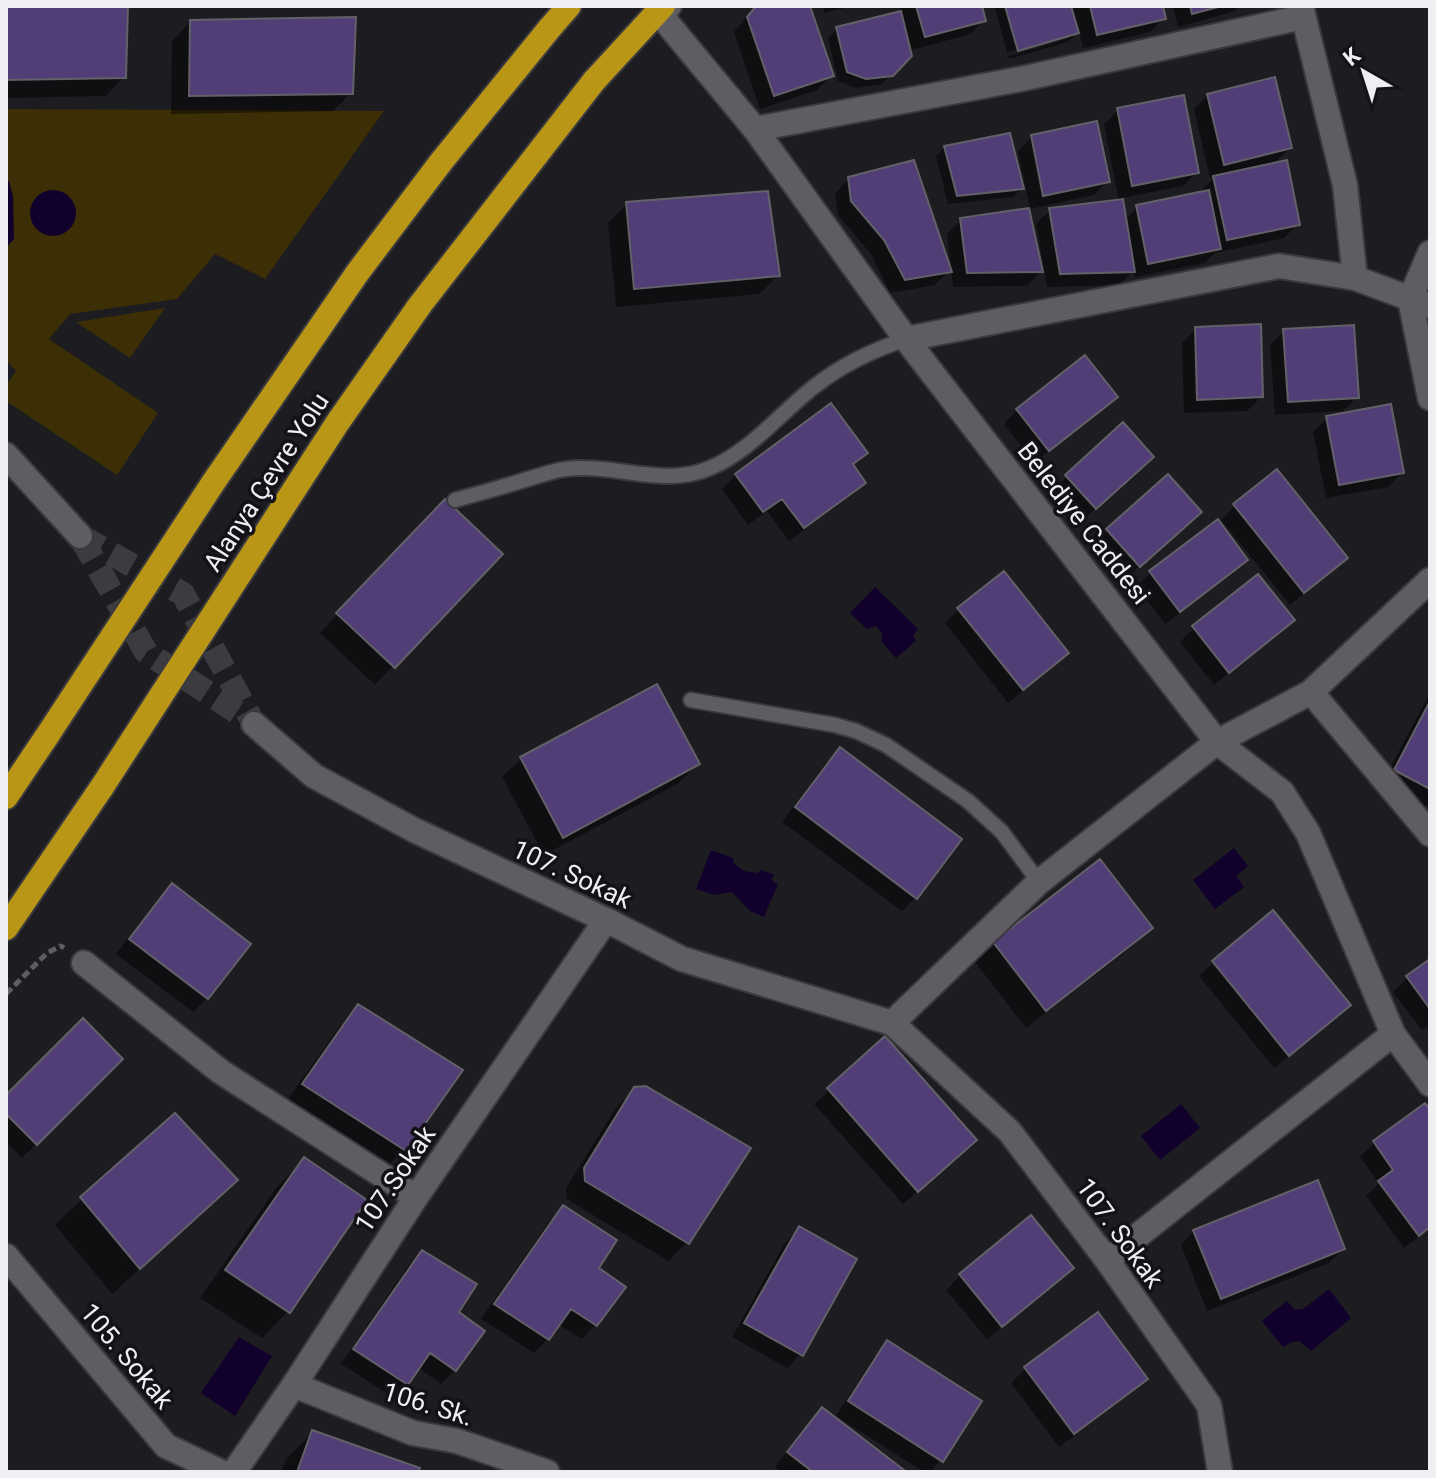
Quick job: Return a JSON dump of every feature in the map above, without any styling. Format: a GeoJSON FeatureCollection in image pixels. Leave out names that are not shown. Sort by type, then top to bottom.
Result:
{"type":"FeatureCollection","features":[{"type":"Feature","properties":{"kind":"highway","name":"Alanya Çevre Yolu"},"geometry":{"type":"LineString","coordinates":[[6,797],[213,483],[358,272],[441,162],[569,6]]}},
{"type":"Feature","properties":{"kind":"highway","name":"Alanya Çevre Yolu"},"geometry":{"type":"LineString","coordinates":[[6,928],[102,787],[338,422],[420,305],[594,81],[663,8]]}},
{"type":"Feature","properties":{"kind":"street","name":"Belediye Caddesi"},"geometry":{"type":"LineString","coordinates":[[663,8],[755,129],[906,339],[1217,742],[1282,792],[1308,833],[1393,1034],[1430,1084]]}},
{"type":"Feature","properties":{"kind":"street"},"geometry":{"type":"LineString","coordinates":[[755,129],[1021,79],[1302,12],[1345,185],[1355,278]]}},
{"type":"Feature","properties":{"kind":"street"},"geometry":{"type":"LineString","coordinates":[[1430,253],[1420,303],[1430,398]]}},
{"type":"Feature","properties":{"kind":"street"},"geometry":{"type":"LineString","coordinates":[[906,339],[1279,266],[1355,278],[1420,303]]}},
{"type":"Feature","properties":{"kind":"street"},"geometry":{"type":"LineString","coordinates":[[6,455],[80,536]]}},
{"type":"Feature","properties":{"kind":"street"},"geometry":{"type":"LineString","coordinates":[[892,1023],[1039,882],[1217,742],[1311,692],[1425,596]]}},
{"type":"Feature","properties":{"kind":"street"},"geometry":{"type":"LineString","coordinates":[[1311,692],[1430,834]]}},
{"type":"Feature","properties":{"kind":"street","name":"107. Sokak"},"geometry":{"type":"LineString","coordinates":[[254,724],[314,776],[414,830],[682,959],[892,1023],[1010,1132],[1107,1260],[1209,1405],[1220,1472]]}},
{"type":"Feature","properties":{"kind":"street","name":"107.Sokak"},"geometry":{"type":"LineString","coordinates":[[234,1472],[416,1197],[606,920]]}},
{"type":"Feature","properties":{"kind":"street"},"geometry":{"type":"LineString","coordinates":[[84,963],[221,1072],[416,1197]]}},
{"type":"Feature","properties":{"kind":"street"},"geometry":{"type":"LineString","coordinates":[[1107,1260],[1393,1034]]}},
{"type":"Feature","properties":{"kind":"street","name":"105. Sokak"},"geometry":{"type":"LineString","coordinates":[[6,1256],[166,1446],[221,1472]]}},
{"type":"Feature","properties":{"kind":"street","name":"106. Sk."},"geometry":{"type":"LineString","coordinates":[[294,1385],[413,1433],[457,1441],[547,1472]]}},
{"type":"Feature","properties":{"kind":"lane"},"geometry":{"type":"LineString","coordinates":[[455,500],[566,469],[606,469],[667,477],[708,469],[728,460],[814,386],[839,369],[865,354],[906,339]]}},
{"type":"Feature","properties":{"kind":"lane"},"geometry":{"type":"LineString","coordinates":[[691,700],[835,725],[886,745],[968,801],[1002,832],[1039,882]]}},
{"type":"Feature","properties":{"kind":"path"},"geometry":{"type":"LineString","coordinates":[[6,994],[47,953],[61,946],[84,963]]}},
{"type":"Feature","properties":{"kind":"shaded area"},"geometry":{"type":"Polygon","coordinates":[[[6,109],[384,111],[265,279],[215,254],[177,299],[70,314],[49,339],[158,413],[117,475],[6,401],[6,386],[16,371],[6,360],[6,109]]]}},
{"type":"Feature","properties":{"kind":"shaded area"},"geometry":{"type":"Polygon","coordinates":[[[6,180],[13,196],[14,239],[6,248],[6,180]]]}},
{"type":"Feature","properties":{"kind":"shaded area"},"geometry":{"type":"Polygon","coordinates":[[[53,190],[69,197],[76,213],[69,229],[53,236],[37,229],[30,213],[37,197],[53,190]]]}},
{"type":"Feature","properties":{"kind":"shaded area"},"geometry":{"type":"Polygon","coordinates":[[[165,308],[130,358],[76,322],[165,308]]]}},
{"type":"Feature","properties":{"kind":"shaded area"},"geometry":{"type":"Polygon","coordinates":[[[875,587],[918,629],[913,636],[916,641],[896,658],[881,641],[883,634],[876,626],[867,629],[850,613],[875,587]]]}},
{"type":"Feature","properties":{"kind":"shaded area"},"geometry":{"type":"Polygon","coordinates":[[[1234,848],[1248,866],[1236,876],[1244,887],[1215,909],[1193,880],[1234,848]]]}},
{"type":"Feature","properties":{"kind":"shaded area"},"geometry":{"type":"Polygon","coordinates":[[[711,850],[733,858],[734,864],[744,871],[757,873],[761,870],[775,875],[771,879],[778,884],[764,917],[750,911],[732,892],[714,895],[696,889],[711,850]]]}},
{"type":"Feature","properties":{"kind":"shaded area"},"geometry":{"type":"Polygon","coordinates":[[[1181,1104],[1200,1128],[1160,1160],[1141,1136],[1181,1104]]]}},
{"type":"Feature","properties":{"kind":"shaded area"},"geometry":{"type":"Polygon","coordinates":[[[1329,1289],[1351,1318],[1311,1351],[1299,1341],[1283,1347],[1262,1321],[1287,1301],[1295,1310],[1303,1309],[1329,1289]]]}},
{"type":"Feature","properties":{"kind":"shaded area"},"geometry":{"type":"Polygon","coordinates":[[[239,1337],[272,1356],[235,1416],[201,1393],[239,1337]]]}},
{"type":"Feature","properties":{"kind":"building"},"geometry":{"type":"Polygon","coordinates":[[[6,6],[128,6],[126,78],[6,80],[6,6]]]}},
{"type":"Feature","properties":{"kind":"building"},"geometry":{"type":"Polygon","coordinates":[[[756,6],[810,6],[834,76],[774,96],[747,17],[756,6]]]}},
{"type":"Feature","properties":{"kind":"building"},"geometry":{"type":"Polygon","coordinates":[[[916,6],[982,6],[986,21],[925,37],[916,6]]]}},
{"type":"Feature","properties":{"kind":"building"},"geometry":{"type":"Polygon","coordinates":[[[1005,6],[1071,6],[1079,33],[1018,51],[1005,6]]]}},
{"type":"Feature","properties":{"kind":"building"},"geometry":{"type":"Polygon","coordinates":[[[1090,6],[1163,6],[1166,19],[1097,35],[1090,6]]]}},
{"type":"Feature","properties":{"kind":"building"},"geometry":{"type":"Polygon","coordinates":[[[1190,6],[1222,6],[1192,14],[1190,6]]]}},
{"type":"Feature","properties":{"kind":"building"},"geometry":{"type":"Polygon","coordinates":[[[901,11],[912,56],[893,76],[866,79],[847,72],[836,27],[901,11]]]}},
{"type":"Feature","properties":{"kind":"building"},"geometry":{"type":"Polygon","coordinates":[[[356,17],[353,94],[189,96],[190,20],[356,17]]]}},
{"type":"Feature","properties":{"kind":"building"},"geometry":{"type":"Polygon","coordinates":[[[1275,77],[1292,148],[1224,165],[1207,94],[1275,77]]]}},
{"type":"Feature","properties":{"kind":"building"},"geometry":{"type":"Polygon","coordinates":[[[1184,95],[1199,173],[1132,186],[1117,108],[1184,95]]]}},
{"type":"Feature","properties":{"kind":"building"},"geometry":{"type":"Polygon","coordinates":[[[1097,121],[1110,182],[1043,196],[1031,135],[1097,121]]]}},
{"type":"Feature","properties":{"kind":"building"},"geometry":{"type":"Polygon","coordinates":[[[1010,133],[1024,189],[957,196],[944,146],[1010,133]]]}},
{"type":"Feature","properties":{"kind":"building"},"geometry":{"type":"Polygon","coordinates":[[[914,160],[952,272],[905,280],[884,240],[851,201],[848,177],[914,160]]]}},
{"type":"Feature","properties":{"kind":"building"},"geometry":{"type":"Polygon","coordinates":[[[1287,160],[1300,225],[1227,240],[1213,176],[1287,160]]]}},
{"type":"Feature","properties":{"kind":"building"},"geometry":{"type":"Polygon","coordinates":[[[1209,190],[1221,249],[1148,264],[1136,205],[1209,190]]]}},
{"type":"Feature","properties":{"kind":"building"},"geometry":{"type":"Polygon","coordinates":[[[768,191],[780,276],[634,289],[626,202],[768,191]]]}},
{"type":"Feature","properties":{"kind":"building"},"geometry":{"type":"Polygon","coordinates":[[[1123,199],[1135,272],[1060,274],[1049,208],[1123,199]]]}},
{"type":"Feature","properties":{"kind":"building"},"geometry":{"type":"Polygon","coordinates":[[[1029,208],[1043,272],[967,273],[960,218],[1029,208]]]}},
{"type":"Feature","properties":{"kind":"building"},"geometry":{"type":"Polygon","coordinates":[[[1261,324],[1263,397],[1197,400],[1195,327],[1261,324]]]}},
{"type":"Feature","properties":{"kind":"building"},"geometry":{"type":"Polygon","coordinates":[[[1354,325],[1359,398],[1288,402],[1283,329],[1354,325]]]}},
{"type":"Feature","properties":{"kind":"building"},"geometry":{"type":"Polygon","coordinates":[[[1085,355],[1118,397],[1049,451],[1016,409],[1085,355]]]}},
{"type":"Feature","properties":{"kind":"building"},"geometry":{"type":"Polygon","coordinates":[[[831,403],[868,453],[853,464],[866,483],[804,528],[782,499],[763,512],[735,474],[831,403]]]}},
{"type":"Feature","properties":{"kind":"building"},"geometry":{"type":"Polygon","coordinates":[[[1391,404],[1404,473],[1339,485],[1326,416],[1391,404]]]}},
{"type":"Feature","properties":{"kind":"building"},"geometry":{"type":"Polygon","coordinates":[[[1123,422],[1154,457],[1096,509],[1065,475],[1123,422]]]}},
{"type":"Feature","properties":{"kind":"building"},"geometry":{"type":"Polygon","coordinates":[[[1277,469],[1348,558],[1304,593],[1233,504],[1277,469]]]}},
{"type":"Feature","properties":{"kind":"building"},"geometry":{"type":"Polygon","coordinates":[[[1168,474],[1202,512],[1140,567],[1106,529],[1168,474]]]}},
{"type":"Feature","properties":{"kind":"building"},"geometry":{"type":"Polygon","coordinates":[[[445,499],[503,554],[395,668],[336,613],[445,499]]]}},
{"type":"Feature","properties":{"kind":"building"},"geometry":{"type":"Polygon","coordinates":[[[1218,519],[1248,560],[1180,612],[1149,571],[1218,519]]]}},
{"type":"Feature","properties":{"kind":"building"},"geometry":{"type":"Polygon","coordinates":[[[1004,571],[1069,653],[1023,690],[957,608],[1004,571]]]}},
{"type":"Feature","properties":{"kind":"building"},"geometry":{"type":"Polygon","coordinates":[[[1258,574],[1295,620],[1229,673],[1192,626],[1258,574]]]}},
{"type":"Feature","properties":{"kind":"building"},"geometry":{"type":"Polygon","coordinates":[[[657,684],[700,764],[563,838],[520,757],[657,684]]]}},
{"type":"Feature","properties":{"kind":"building"},"geometry":{"type":"Polygon","coordinates":[[[1430,701],[1430,789],[1394,770],[1430,701]]]}},
{"type":"Feature","properties":{"kind":"building"},"geometry":{"type":"Polygon","coordinates":[[[840,747],[962,839],[917,899],[795,807],[840,747]]]}},
{"type":"Feature","properties":{"kind":"building"},"geometry":{"type":"Polygon","coordinates":[[[1100,859],[1153,928],[1046,1011],[993,942],[1100,859]]]}},
{"type":"Feature","properties":{"kind":"building"},"geometry":{"type":"Polygon","coordinates":[[[172,883],[251,944],[208,999],[129,939],[172,883]]]}},
{"type":"Feature","properties":{"kind":"building"},"geometry":{"type":"Polygon","coordinates":[[[1273,910],[1351,1005],[1289,1056],[1212,961],[1273,910]]]}},
{"type":"Feature","properties":{"kind":"building"},"geometry":{"type":"Polygon","coordinates":[[[1430,959],[1430,1009],[1406,976],[1430,959]]]}},
{"type":"Feature","properties":{"kind":"building"},"geometry":{"type":"Polygon","coordinates":[[[358,1004],[463,1070],[406,1151],[302,1084],[358,1004]]]}},
{"type":"Feature","properties":{"kind":"building"},"geometry":{"type":"Polygon","coordinates":[[[83,1018],[123,1059],[37,1145],[6,1114],[6,1095],[83,1018]]]}},
{"type":"Feature","properties":{"kind":"building"},"geometry":{"type":"Polygon","coordinates":[[[885,1036],[977,1140],[918,1192],[827,1088],[885,1036]]]}},
{"type":"Feature","properties":{"kind":"building"},"geometry":{"type":"Polygon","coordinates":[[[646,1086],[751,1148],[689,1244],[585,1181],[584,1168],[634,1087],[646,1086]]]}},
{"type":"Feature","properties":{"kind":"building"},"geometry":{"type":"Polygon","coordinates":[[[1425,1103],[1430,1109],[1430,1227],[1419,1236],[1378,1181],[1393,1170],[1373,1141],[1425,1103]]]}},
{"type":"Feature","properties":{"kind":"building"},"geometry":{"type":"Polygon","coordinates":[[[175,1113],[238,1180],[140,1269],[80,1197],[175,1113]]]}},
{"type":"Feature","properties":{"kind":"building"},"geometry":{"type":"Polygon","coordinates":[[[304,1157],[367,1200],[290,1313],[225,1270],[304,1157]]]}},
{"type":"Feature","properties":{"kind":"building"},"geometry":{"type":"Polygon","coordinates":[[[1318,1180],[1345,1249],[1221,1299],[1193,1230],[1318,1180]]]}},
{"type":"Feature","properties":{"kind":"building"},"geometry":{"type":"Polygon","coordinates":[[[563,1205],[617,1240],[599,1268],[626,1287],[597,1326],[571,1309],[549,1340],[494,1304],[563,1205]]]}},
{"type":"Feature","properties":{"kind":"building"},"geometry":{"type":"Polygon","coordinates":[[[1031,1215],[1074,1268],[1002,1327],[959,1274],[1031,1215]]]}},
{"type":"Feature","properties":{"kind":"building"},"geometry":{"type":"Polygon","coordinates":[[[799,1226],[857,1259],[803,1356],[744,1323],[799,1226]]]}},
{"type":"Feature","properties":{"kind":"building"},"geometry":{"type":"Polygon","coordinates":[[[422,1250],[477,1284],[459,1312],[485,1331],[456,1371],[430,1353],[408,1385],[353,1349],[422,1250]]]}},
{"type":"Feature","properties":{"kind":"building"},"geometry":{"type":"Polygon","coordinates":[[[1098,1312],[1148,1379],[1074,1434],[1024,1367],[1098,1312]]]}},
{"type":"Feature","properties":{"kind":"building"},"geometry":{"type":"Polygon","coordinates":[[[887,1340],[982,1401],[943,1462],[848,1401],[887,1340]]]}},
{"type":"Feature","properties":{"kind":"building"},"geometry":{"type":"Polygon","coordinates":[[[822,1407],[904,1470],[813,1472],[787,1452],[822,1407]]]}},
{"type":"Feature","properties":{"kind":"building"},"geometry":{"type":"Polygon","coordinates":[[[312,1430],[420,1468],[418,1472],[297,1472],[312,1430]]]}},
{"type":"Feature","properties":{"kind":"tunnel"},"geometry":{"type":"LineString","coordinates":[[80,536],[183,594],[254,724]]}},
{"type":"Feature","properties":{"kind":"tunnel"},"geometry":{"type":"LineString","coordinates":[[81,538],[146,652],[252,722]]}}]}
